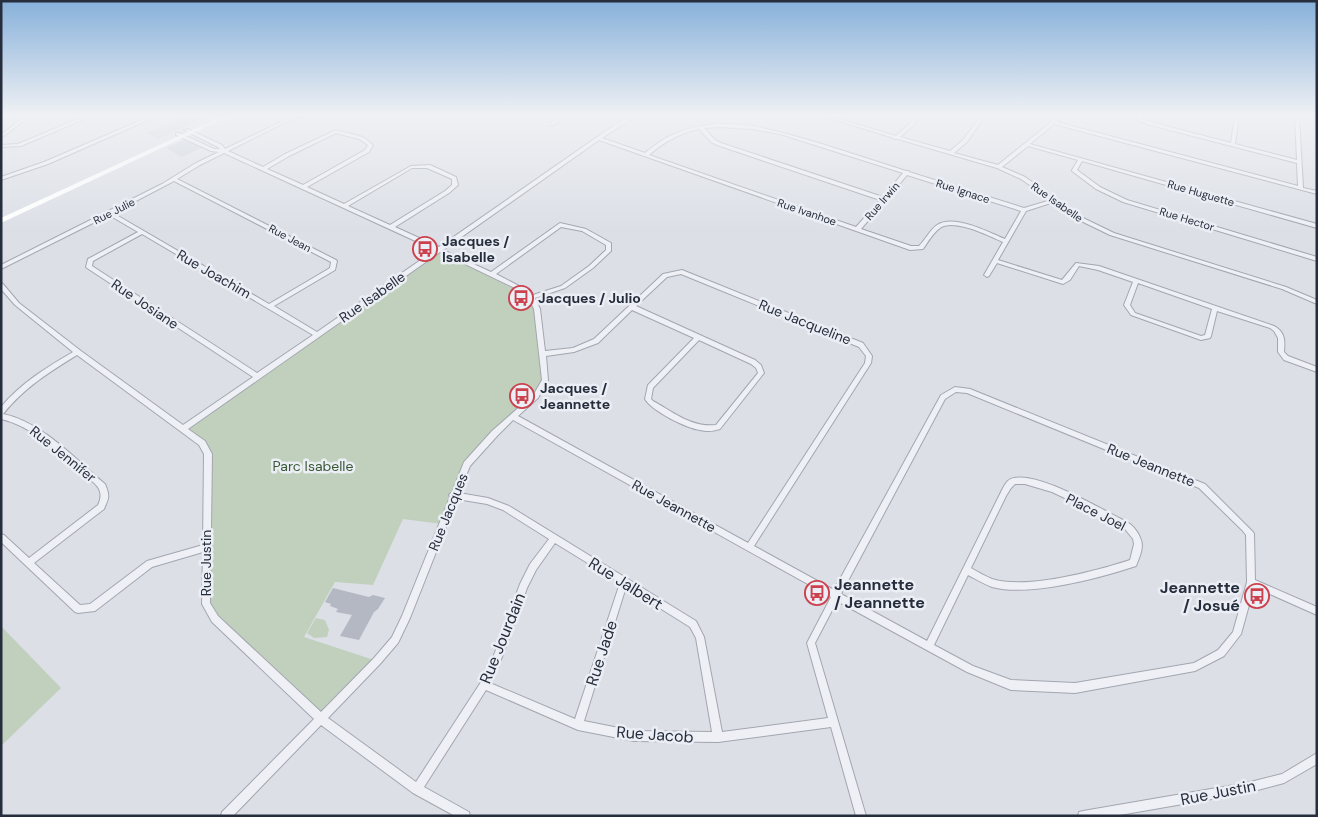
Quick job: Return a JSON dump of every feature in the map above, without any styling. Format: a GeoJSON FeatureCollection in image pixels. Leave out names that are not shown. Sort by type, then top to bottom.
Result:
{"type":"FeatureCollection","features":[{"type":"Feature","properties":{"kind":"main road"},"geometry":{"type":"LineString","coordinates":[[1,215],[138,154]]}},
{"type":"Feature","properties":{"kind":"main road"},"geometry":{"type":"LineString","coordinates":[[1,221],[141,154]]}},
{"type":"Feature","properties":{"kind":"street"},"geometry":{"type":"LineString","coordinates":[[1,179],[65,154]]}},
{"type":"Feature","properties":{"kind":"street","name":"Rue Julie"},"geometry":{"type":"LineString","coordinates":[[1,267],[164,185],[218,154]]}},
{"type":"Feature","properties":{"kind":"street"},"geometry":{"type":"LineString","coordinates":[[231,154],[440,250],[519,288],[532,298],[564,287],[609,250],[609,244],[584,230],[560,225],[492,275]]}},
{"type":"Feature","properties":{"kind":"street"},"geometry":{"type":"LineString","coordinates":[[263,169],[287,154]]}},
{"type":"Feature","properties":{"kind":"street"},"geometry":{"type":"LineString","coordinates":[[303,187],[361,154]]}},
{"type":"Feature","properties":{"kind":"street","name":"Rue Isabelle"},"geometry":{"type":"LineString","coordinates":[[184,428],[577,154]]}},
{"type":"Feature","properties":{"kind":"street"},"geometry":{"type":"LineString","coordinates":[[749,154],[884,199]]}},
{"type":"Feature","properties":{"kind":"street","name":"Rue Ignace"},"geometry":{"type":"LineString","coordinates":[[847,154],[1024,210]]}},
{"type":"Feature","properties":{"kind":"street","name":"Rue Isabelle"},"geometry":{"type":"LineString","coordinates":[[955,154],[999,167],[1023,178],[1079,218],[1112,234],[1284,288],[1317,302]]}},
{"type":"Feature","properties":{"kind":"street"},"geometry":{"type":"LineString","coordinates":[[999,167],[1015,154]]}},
{"type":"Feature","properties":{"kind":"street","name":"Rue Huguette"},"geometry":{"type":"LineString","coordinates":[[1061,154],[1317,226]]}},
{"type":"Feature","properties":{"kind":"street"},"geometry":{"type":"LineString","coordinates":[[1171,154],[1317,194]]}},
{"type":"Feature","properties":{"kind":"street"},"geometry":{"type":"LineString","coordinates":[[1269,154],[1300,162]]}},
{"type":"Feature","properties":{"kind":"street"},"geometry":{"type":"LineString","coordinates":[[1299,154],[1301,189]]}},
{"type":"Feature","properties":{"kind":"street","name":"Rue Ivanhoe"},"geometry":{"type":"LineString","coordinates":[[646,155],[916,249],[924,244],[938,226],[947,222],[958,223],[1006,241]]}},
{"type":"Feature","properties":{"kind":"street","name":"Rue Hector"},"geometry":{"type":"LineString","coordinates":[[1080,160],[1074,170],[1098,188],[1125,201],[1317,259]]}},
{"type":"Feature","properties":{"kind":"street"},"geometry":{"type":"LineString","coordinates":[[344,206],[411,167],[428,166],[454,178],[455,185],[447,192],[391,227]]}},
{"type":"Feature","properties":{"kind":"street","name":"Rue Irwin"},"geometry":{"type":"LineString","coordinates":[[858,229],[907,172]]}},
{"type":"Feature","properties":{"kind":"street","name":"Rue Jean"},"geometry":{"type":"LineString","coordinates":[[174,178],[334,261],[334,269],[270,306]]}},
{"type":"Feature","properties":{"kind":"street"},"geometry":{"type":"LineString","coordinates":[[987,275],[1024,210],[1031,206],[1053,201]]}},
{"type":"Feature","properties":{"kind":"street","name":"Rue Joachim"},"geometry":{"type":"LineString","coordinates":[[110,213],[318,335]]}},
{"type":"Feature","properties":{"kind":"street","name":"Rue Josiane"},"geometry":{"type":"LineString","coordinates":[[142,232],[90,260],[89,267],[258,377]]}},
{"type":"Feature","properties":{"kind":"street"},"geometry":{"type":"LineString","coordinates":[[996,261],[1056,282],[1068,280],[1074,267],[1078,264],[1099,268],[1279,331],[1282,336],[1281,352],[1286,358],[1317,370]]}},
{"type":"Feature","properties":{"kind":"street","name":"Rue Jacqueline"},"geometry":{"type":"LineString","coordinates":[[543,354],[574,350],[596,341],[664,275],[682,272],[861,345],[869,356],[868,363],[748,548]]}},
{"type":"Feature","properties":{"kind":"street"},"geometry":{"type":"LineString","coordinates":[[1136,281],[1127,306],[1133,314],[1201,338],[1208,336],[1215,308]]}},
{"type":"Feature","properties":{"kind":"street","name":"Rue Justin"},"geometry":{"type":"LineString","coordinates":[[1,285],[17,304],[78,352],[202,443],[208,454],[205,548],[206,604],[209,613],[321,719],[417,789],[464,816]]}},
{"type":"Feature","properties":{"kind":"street","name":"Rue Jacques"},"geometry":{"type":"LineString","coordinates":[[226,816],[377,661],[394,640],[406,618],[466,464],[536,396],[542,387],[545,372],[543,354],[537,309],[532,298]]}},
{"type":"Feature","properties":{"kind":"street"},"geometry":{"type":"LineString","coordinates":[[632,307],[698,337],[752,362],[759,367],[761,374],[718,427],[708,430],[694,426],[651,403],[648,399],[650,387],[698,337]]}},
{"type":"Feature","properties":{"kind":"street"},"geometry":{"type":"LineString","coordinates":[[1,412],[10,400],[28,383],[78,352]]}},
{"type":"Feature","properties":{"kind":"street","name":"Rue Jeannette"},"geometry":{"type":"LineString","coordinates":[[513,417],[748,548],[836,596],[929,648],[970,669],[1011,685],[1075,688],[1195,667],[1221,653],[1237,634],[1250,582],[1250,534],[1246,528],[1202,486],[968,391],[955,389],[944,397],[836,596],[811,642],[861,816]]}},
{"type":"Feature","properties":{"kind":"street","name":"Rue Jennifer"},"geometry":{"type":"LineString","coordinates":[[1,416],[10,416],[28,425],[102,486],[105,499],[101,507],[29,562]]}},
{"type":"Feature","properties":{"kind":"street","name":"Place Joel"},"geometry":{"type":"LineString","coordinates":[[929,648],[966,570],[1003,494],[1009,484],[1016,480],[1032,482],[1054,490],[1128,527],[1138,537],[1140,543],[1133,563],[1102,574],[1020,586],[994,583],[966,570]]}},
{"type":"Feature","properties":{"kind":"street","name":"Rue Jalbert"},"geometry":{"type":"LineString","coordinates":[[454,495],[488,501],[506,508],[693,624],[700,637],[718,737]]}},
{"type":"Feature","properties":{"kind":"street"},"geometry":{"type":"LineString","coordinates":[[1,537],[78,609],[92,608],[150,564],[205,548]]}},
{"type":"Feature","properties":{"kind":"street","name":"Rue Jourdain"},"geometry":{"type":"LineString","coordinates":[[417,789],[484,685],[498,657],[532,567],[554,538]]}},
{"type":"Feature","properties":{"kind":"street","name":"Rue Jade"},"geometry":{"type":"LineString","coordinates":[[578,725],[624,582]]}},
{"type":"Feature","properties":{"kind":"street"},"geometry":{"type":"LineString","coordinates":[[1250,582],[1317,611]]}},
{"type":"Feature","properties":{"kind":"street","name":"Rue Jacob"},"geometry":{"type":"LineString","coordinates":[[484,685],[578,725],[634,736],[718,737],[833,722]]}},
{"type":"Feature","properties":{"kind":"street","name":"Rue Justin"},"geometry":{"type":"LineString","coordinates":[[1083,816],[1246,788],[1284,778],[1317,758]]}},
{"type":"Feature","properties":{"kind":"shaded area"},"geometry":{"type":"Polygon","coordinates":[[[177,154],[188,154],[182,157],[177,154]]]}},
{"type":"Feature","properties":{"kind":"green space","name":"Parc Isabelle"},"geometry":{"type":"Polygon","coordinates":[[[440,250],[519,288],[532,297],[543,354],[542,387],[467,464],[442,524],[403,519],[373,585],[335,582],[304,637],[377,661],[322,721],[219,617],[211,606],[205,561],[208,454],[184,428],[440,250]]]}},
{"type":"Feature","properties":{"kind":"green space"},"geometry":{"type":"Polygon","coordinates":[[[316,618],[325,620],[329,630],[327,637],[314,638],[307,633],[316,618]]]}},
{"type":"Feature","properties":{"kind":"green space"},"geometry":{"type":"Polygon","coordinates":[[[1,626],[61,688],[1,746],[1,626]]]}},
{"type":"Feature","properties":{"kind":"building"},"geometry":{"type":"Polygon","coordinates":[[[333,588],[369,597],[373,595],[385,598],[374,612],[359,640],[340,636],[352,615],[336,612],[338,609],[325,602],[333,588]]]}},
{"type":"Feature","properties":{"kind":"place","name":"Jacques / Isabelle"},"geometry":{"type":"Point","coordinates":[425,249]}},
{"type":"Feature","properties":{"kind":"place","name":"Jacques / Julio"},"geometry":{"type":"Point","coordinates":[521,298]}},
{"type":"Feature","properties":{"kind":"place","name":"Jacques / Jeannette"},"geometry":{"type":"Point","coordinates":[522,396]}},
{"type":"Feature","properties":{"kind":"place","name":"Jeannette / Jeannette"},"geometry":{"type":"Point","coordinates":[817,593]}},
{"type":"Feature","properties":{"kind":"place","name":"Jeannette / Josué"},"geometry":{"type":"Point","coordinates":[1257,596]}}]}
